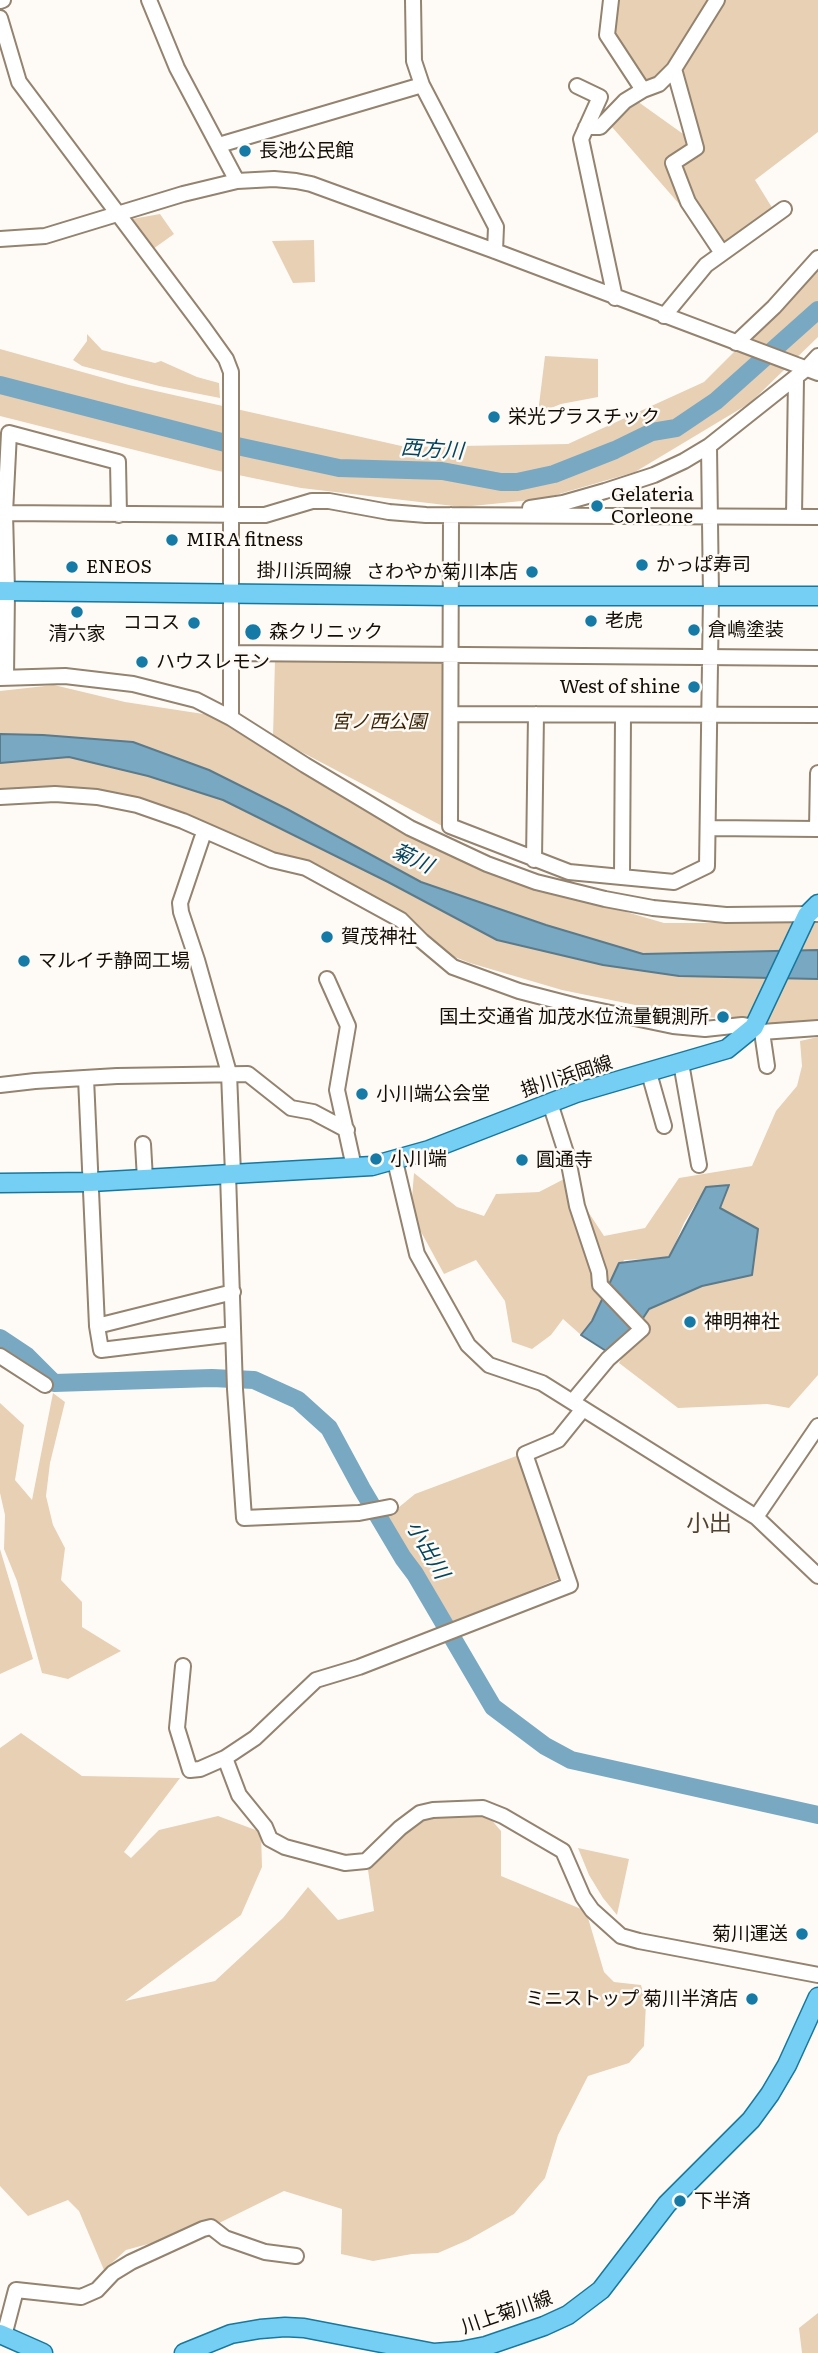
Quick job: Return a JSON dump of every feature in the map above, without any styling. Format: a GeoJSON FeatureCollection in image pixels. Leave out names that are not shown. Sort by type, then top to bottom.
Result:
{"type":"FeatureCollection","features":[{"type":"Feature","properties":{"kind":"main road","name":"掛川浜岡線"},"geometry":{"type":"LineString","coordinates":[[4,591],[451,596],[818,596]]}},
{"type":"Feature","properties":{"kind":"main road","name":"掛川浜岡線"},"geometry":{"type":"LineString","coordinates":[[0,1183],[145,1179],[354,1167],[395,1161],[576,1093],[727,1049],[757,1028],[812,913]]}},
{"type":"Feature","properties":{"kind":"main road","name":"川上菊川線"},"geometry":{"type":"LineString","coordinates":[[184,2353],[231,2334],[285,2327],[304,2328],[397,2350],[434,2353],[461,2351],[486,2346],[568,2315],[601,2290],[667,2204],[751,2120],[787,2065],[818,1997]]}},
{"type":"Feature","properties":{"kind":"main road"},"geometry":{"type":"LineString","coordinates":[[2,2335],[43,2353]]}},
{"type":"Feature","properties":{"kind":"street"},"geometry":{"type":"LineString","coordinates":[[149,0],[177,68],[237,181]]}},
{"type":"Feature","properties":{"kind":"street"},"geometry":{"type":"LineString","coordinates":[[413,0],[414,61],[422,85],[496,227],[495,251]]}},
{"type":"Feature","properties":{"kind":"street"},"geometry":{"type":"LineString","coordinates":[[611,0],[607,35],[642,90]]}},
{"type":"Feature","properties":{"kind":"street"},"geometry":{"type":"LineString","coordinates":[[586,127],[600,127],[625,101],[642,90],[659,84],[674,69],[717,0]]}},
{"type":"Feature","properties":{"kind":"street"},"geometry":{"type":"LineString","coordinates":[[0,18],[19,82],[226,359],[232,372],[231,718]]}},
{"type":"Feature","properties":{"kind":"street"},"geometry":{"type":"LineString","coordinates":[[674,69],[696,148],[673,163],[688,202],[722,253]]}},
{"type":"Feature","properties":{"kind":"street"},"geometry":{"type":"LineString","coordinates":[[219,145],[422,85]]}},
{"type":"Feature","properties":{"kind":"street"},"geometry":{"type":"LineString","coordinates":[[577,86],[600,97],[581,139],[615,298]]}},
{"type":"Feature","properties":{"kind":"street"},"geometry":{"type":"LineString","coordinates":[[0,239],[45,236],[183,194],[237,181],[274,179],[311,184],[495,251],[804,371]]}},
{"type":"Feature","properties":{"kind":"street"},"geometry":{"type":"LineString","coordinates":[[664,316],[706,265],[784,209]]}},
{"type":"Feature","properties":{"kind":"street"},"geometry":{"type":"LineString","coordinates":[[739,344],[818,258]]}},
{"type":"Feature","properties":{"kind":"street"},"geometry":{"type":"LineString","coordinates":[[488,514],[563,503],[605,492],[684,461],[709,446],[804,371],[818,356]]}},
{"type":"Feature","properties":{"kind":"street"},"geometry":{"type":"LineString","coordinates":[[794,516],[804,371]]}},
{"type":"Feature","properties":{"kind":"street"},"geometry":{"type":"LineString","coordinates":[[119,515],[118,462],[9,433],[2,513],[3,678],[65,676],[132,684],[196,700],[231,718],[410,828],[488,864],[536,882],[653,908],[726,915],[812,913]]}},
{"type":"Feature","properties":{"kind":"street"},"geometry":{"type":"LineString","coordinates":[[451,515],[450,826],[569,872],[674,882],[707,866],[711,596],[709,446]]}},
{"type":"Feature","properties":{"kind":"street"},"geometry":{"type":"LineString","coordinates":[[2,513],[265,515],[312,501],[329,501],[389,512],[451,515],[818,517]]}},
{"type":"Feature","properties":{"kind":"street"},"geometry":{"type":"LineString","coordinates":[[231,653],[818,658]]}},
{"type":"Feature","properties":{"kind":"street"},"geometry":{"type":"LineString","coordinates":[[450,714],[818,715]]}},
{"type":"Feature","properties":{"kind":"street"},"geometry":{"type":"LineString","coordinates":[[534,860],[537,715]]}},
{"type":"Feature","properties":{"kind":"street"},"geometry":{"type":"LineString","coordinates":[[622,877],[623,715]]}},
{"type":"Feature","properties":{"kind":"street"},"geometry":{"type":"LineString","coordinates":[[708,828],[817,829],[818,773]]}},
{"type":"Feature","properties":{"kind":"street"},"geometry":{"type":"LineString","coordinates":[[0,797],[55,794],[97,797],[137,805],[183,821],[266,858],[306,868],[350,894],[393,914],[453,967],[519,991],[673,1026],[705,1029],[730,1026],[818,1028]]}},
{"type":"Feature","properties":{"kind":"street"},"geometry":{"type":"LineString","coordinates":[[202,838],[180,903],[229,1073],[234,1381],[244,1518],[375,1510]]}},
{"type":"Feature","properties":{"kind":"street"},"geometry":{"type":"LineString","coordinates":[[327,979],[348,1026],[337,1090],[354,1167]]}},
{"type":"Feature","properties":{"kind":"street"},"geometry":{"type":"LineString","coordinates":[[757,1028],[767,1066]]}},
{"type":"Feature","properties":{"kind":"street"},"geometry":{"type":"LineString","coordinates":[[681,1063],[699,1165]]}},
{"type":"Feature","properties":{"kind":"street"},"geometry":{"type":"LineString","coordinates":[[649,1073],[664,1126]]}},
{"type":"Feature","properties":{"kind":"street"},"geometry":{"type":"LineString","coordinates":[[0,1085],[86,1078],[248,1074],[291,1108],[313,1112],[347,1130]]}},
{"type":"Feature","properties":{"kind":"street"},"geometry":{"type":"LineString","coordinates":[[86,1078],[97,1326],[101,1350],[233,1335]]}},
{"type":"Feature","properties":{"kind":"street"},"geometry":{"type":"LineString","coordinates":[[183,1666],[177,1728],[186,1763],[190,1770],[200,1769],[225,1758],[255,1738],[316,1680],[359,1667],[570,1585],[525,1454],[558,1440],[608,1359],[642,1329],[600,1285],[599,1272],[577,1206],[568,1159],[550,1103]]}},
{"type":"Feature","properties":{"kind":"street"},"geometry":{"type":"LineString","coordinates":[[143,1144],[145,1179]]}},
{"type":"Feature","properties":{"kind":"street"},"geometry":{"type":"LineString","coordinates":[[395,1161],[417,1254],[468,1345],[489,1365],[542,1383],[756,1517],[818,1576]]}},
{"type":"Feature","properties":{"kind":"street"},"geometry":{"type":"LineString","coordinates":[[97,1326],[233,1292]]}},
{"type":"Feature","properties":{"kind":"street"},"geometry":{"type":"LineString","coordinates":[[0,1356],[45,1385]]}},
{"type":"Feature","properties":{"kind":"street"},"geometry":{"type":"LineString","coordinates":[[756,1517],[818,1426]]}},
{"type":"Feature","properties":{"kind":"street"},"geometry":{"type":"LineString","coordinates":[[225,1758],[239,1795],[265,1827],[270,1839],[285,1847],[345,1863],[366,1861],[400,1828],[420,1814],[433,1810],[483,1808],[503,1816],[563,1851],[583,1897],[592,1910],[621,1936],[818,1975]]}},
{"type":"Feature","properties":{"kind":"street"},"geometry":{"type":"LineString","coordinates":[[2,2335],[16,2290],[81,2297],[97,2290],[113,2273],[131,2262],[203,2229],[211,2227],[225,2238],[265,2252],[296,2256]]}},
{"type":"Feature","properties":{"kind":"green space"},"geometry":{"type":"Polygon","coordinates":[[[614,0],[818,0],[818,132],[755,180],[776,214],[722,253],[612,127],[637,101],[693,141],[674,69],[643,90],[609,39],[614,0]]]}},
{"type":"Feature","properties":{"kind":"green space"},"geometry":{"type":"Polygon","coordinates":[[[160,214],[174,234],[153,249],[132,219],[160,214]]]}},
{"type":"Feature","properties":{"kind":"green space"},"geometry":{"type":"Polygon","coordinates":[[[314,240],[315,282],[293,283],[272,241],[314,240]]]}},
{"type":"Feature","properties":{"kind":"green space"},"geometry":{"type":"Polygon","coordinates":[[[818,268],[818,337],[750,403],[635,472],[542,499],[462,507],[301,488],[214,470],[0,416],[0,349],[129,385],[406,447],[568,444],[704,382],[818,268]]]}},
{"type":"Feature","properties":{"kind":"green space"},"geometry":{"type":"Polygon","coordinates":[[[87,334],[102,350],[155,363],[161,361],[197,377],[219,383],[220,398],[82,366],[73,360],[87,341],[87,334]]]}},
{"type":"Feature","properties":{"kind":"green space"},"geometry":{"type":"Polygon","coordinates":[[[545,356],[598,359],[598,397],[561,404],[546,410],[540,426],[538,413],[545,356]]]}},
{"type":"Feature","properties":{"kind":"green space","name":"宮ノ西公園"},"geometry":{"type":"Polygon","coordinates":[[[275,659],[442,660],[446,663],[444,827],[273,737],[275,659]]]}},
{"type":"Feature","properties":{"kind":"green space"},"geometry":{"type":"Polygon","coordinates":[[[54,685],[125,702],[210,715],[421,842],[541,887],[664,923],[734,923],[818,918],[818,1020],[772,1023],[684,1015],[562,990],[442,952],[278,858],[165,809],[0,791],[0,691],[54,685]]]}},
{"type":"Feature","properties":{"kind":"green space"},"geometry":{"type":"Polygon","coordinates":[[[818,1037],[818,1375],[789,1408],[767,1404],[678,1408],[619,1363],[649,1309],[702,1286],[752,1275],[720,1208],[729,1185],[706,1187],[684,1223],[669,1258],[624,1260],[592,1321],[581,1335],[563,1319],[551,1335],[532,1349],[512,1342],[505,1301],[476,1260],[444,1274],[420,1230],[412,1198],[414,1173],[457,1207],[484,1216],[496,1194],[539,1192],[566,1178],[604,1236],[645,1228],[679,1178],[752,1166],[776,1111],[797,1086],[802,1066],[800,1041],[818,1037]]]}},
{"type":"Feature","properties":{"kind":"green space"},"geometry":{"type":"Polygon","coordinates":[[[53,1393],[65,1402],[50,1463],[46,1496],[53,1525],[65,1548],[61,1580],[82,1602],[82,1627],[121,1651],[68,1679],[42,1673],[17,1581],[4,1549],[5,1515],[0,1493],[0,1403],[24,1425],[15,1480],[32,1500],[53,1393]]]}},
{"type":"Feature","properties":{"kind":"green space"},"geometry":{"type":"Polygon","coordinates":[[[519,1455],[565,1576],[452,1625],[387,1517],[415,1494],[519,1455]]]}},
{"type":"Feature","properties":{"kind":"green space"},"geometry":{"type":"Polygon","coordinates":[[[0,1549],[33,1659],[0,1674],[0,1549]]]}},
{"type":"Feature","properties":{"kind":"green space"},"geometry":{"type":"Polygon","coordinates":[[[21,1733],[82,1776],[180,1778],[124,1852],[131,1858],[159,1830],[218,1816],[261,1832],[262,1867],[241,1915],[125,2001],[215,1981],[283,1918],[308,1887],[338,1920],[374,1911],[368,1870],[411,1825],[428,1817],[489,1817],[501,1831],[501,1876],[586,1911],[604,1972],[614,1982],[641,1985],[646,2003],[644,2046],[629,2063],[588,2076],[558,2135],[545,2178],[514,2214],[468,2240],[438,2253],[412,2254],[373,2261],[341,2254],[342,2209],[284,2191],[211,2227],[126,2250],[104,2270],[79,2211],[68,2200],[28,2216],[0,2186],[0,1748],[21,1733]]]}},
{"type":"Feature","properties":{"kind":"green space"},"geometry":{"type":"Polygon","coordinates":[[[578,1848],[629,1859],[617,1915],[589,1875],[578,1848]]]}},
{"type":"Feature","properties":{"kind":"green space"},"geometry":{"type":"Polygon","coordinates":[[[818,2313],[818,2353],[802,2353],[799,2328],[818,2313]]]}},
{"type":"Feature","properties":{"kind":"water"},"geometry":{"type":"Polygon","coordinates":[[[0,734],[133,742],[209,770],[421,882],[546,925],[643,954],[818,950],[818,979],[679,976],[603,965],[497,940],[223,800],[148,776],[69,757],[0,763],[0,734]]]}},
{"type":"Feature","properties":{"kind":"water"},"geometry":{"type":"Polygon","coordinates":[[[729,1185],[720,1208],[758,1229],[752,1275],[702,1286],[649,1309],[617,1358],[581,1335],[592,1321],[619,1263],[669,1257],[706,1187],[729,1185]]]}},
{"type":"Feature","properties":{"kind":"waterway","name":"西方川"},"geometry":{"type":"LineString","coordinates":[[0,385],[237,446],[339,468],[442,471],[501,482],[517,482],[554,474],[652,432],[676,428],[716,401],[818,310]]}},
{"type":"Feature","properties":{"kind":"waterway","name":"小出川"},"geometry":{"type":"LineString","coordinates":[[0,1338],[27,1356],[54,1383],[212,1378],[254,1380],[298,1400],[329,1428],[362,1489],[493,1707],[545,1746],[571,1760],[818,1815]]}},
{"type":"Feature","properties":{"kind":"place","name":"長池公民館"},"geometry":{"type":"Point","coordinates":[245,151]}},
{"type":"Feature","properties":{"kind":"place","name":"栄光プラスチック"},"geometry":{"type":"Point","coordinates":[494,417]}},
{"type":"Feature","properties":{"kind":"place","name":"Gelateria Corleone"},"geometry":{"type":"Point","coordinates":[597,506]}},
{"type":"Feature","properties":{"kind":"place","name":"MIRA fitness"},"geometry":{"type":"Point","coordinates":[172,540]}},
{"type":"Feature","properties":{"kind":"place","name":"かっぱ寿司"},"geometry":{"type":"Point","coordinates":[642,565]}},
{"type":"Feature","properties":{"kind":"place","name":"ENEOS"},"geometry":{"type":"Point","coordinates":[72,567]}},
{"type":"Feature","properties":{"kind":"place","name":"さわやか菊川本店"},"geometry":{"type":"Point","coordinates":[532,572]}},
{"type":"Feature","properties":{"kind":"place","name":"清六家"},"geometry":{"type":"Point","coordinates":[77,612]}},
{"type":"Feature","properties":{"kind":"place","name":"老虎"},"geometry":{"type":"Point","coordinates":[591,621]}},
{"type":"Feature","properties":{"kind":"place","name":"ココス"},"geometry":{"type":"Point","coordinates":[194,623]}},
{"type":"Feature","properties":{"kind":"place","name":"倉嶋塗装"},"geometry":{"type":"Point","coordinates":[694,630]}},
{"type":"Feature","properties":{"kind":"place","name":"森クリニック"},"geometry":{"type":"Point","coordinates":[253,632]}},
{"type":"Feature","properties":{"kind":"place","name":"ハウスレモン"},"geometry":{"type":"Point","coordinates":[142,662]}},
{"type":"Feature","properties":{"kind":"place","name":"West of shine"},"geometry":{"type":"Point","coordinates":[694,687]}},
{"type":"Feature","properties":{"kind":"place","name":"賀茂神社"},"geometry":{"type":"Point","coordinates":[327,937]}},
{"type":"Feature","properties":{"kind":"place","name":"マルイチ静岡工場"},"geometry":{"type":"Point","coordinates":[24,961]}},
{"type":"Feature","properties":{"kind":"place","name":"国土交通省 加茂水位流量観測所"},"geometry":{"type":"Point","coordinates":[723,1017]}},
{"type":"Feature","properties":{"kind":"place","name":"小川端公会堂"},"geometry":{"type":"Point","coordinates":[362,1094]}},
{"type":"Feature","properties":{"kind":"place","name":"小川端"},"geometry":{"type":"Point","coordinates":[376,1159]}},
{"type":"Feature","properties":{"kind":"place","name":"圓通寺"},"geometry":{"type":"Point","coordinates":[522,1160]}},
{"type":"Feature","properties":{"kind":"place","name":"神明神社"},"geometry":{"type":"Point","coordinates":[690,1322]}},
{"type":"Feature","properties":{"kind":"place","name":"菊川運送"},"geometry":{"type":"Point","coordinates":[802,1934]}},
{"type":"Feature","properties":{"kind":"place","name":"ミニストップ 菊川半済店"},"geometry":{"type":"Point","coordinates":[752,1999]}},
{"type":"Feature","properties":{"kind":"place","name":"下半済"},"geometry":{"type":"Point","coordinates":[680,2201]}},
{"type":"Feature","properties":{"kind":"district","name":"小出"},"geometry":{"type":"Point","coordinates":[709,1524]}},
{"type":"Feature","properties":{"kind":"water label","name":"菊川"},"geometry":{"type":"Point","coordinates":[412,859]}}]}
